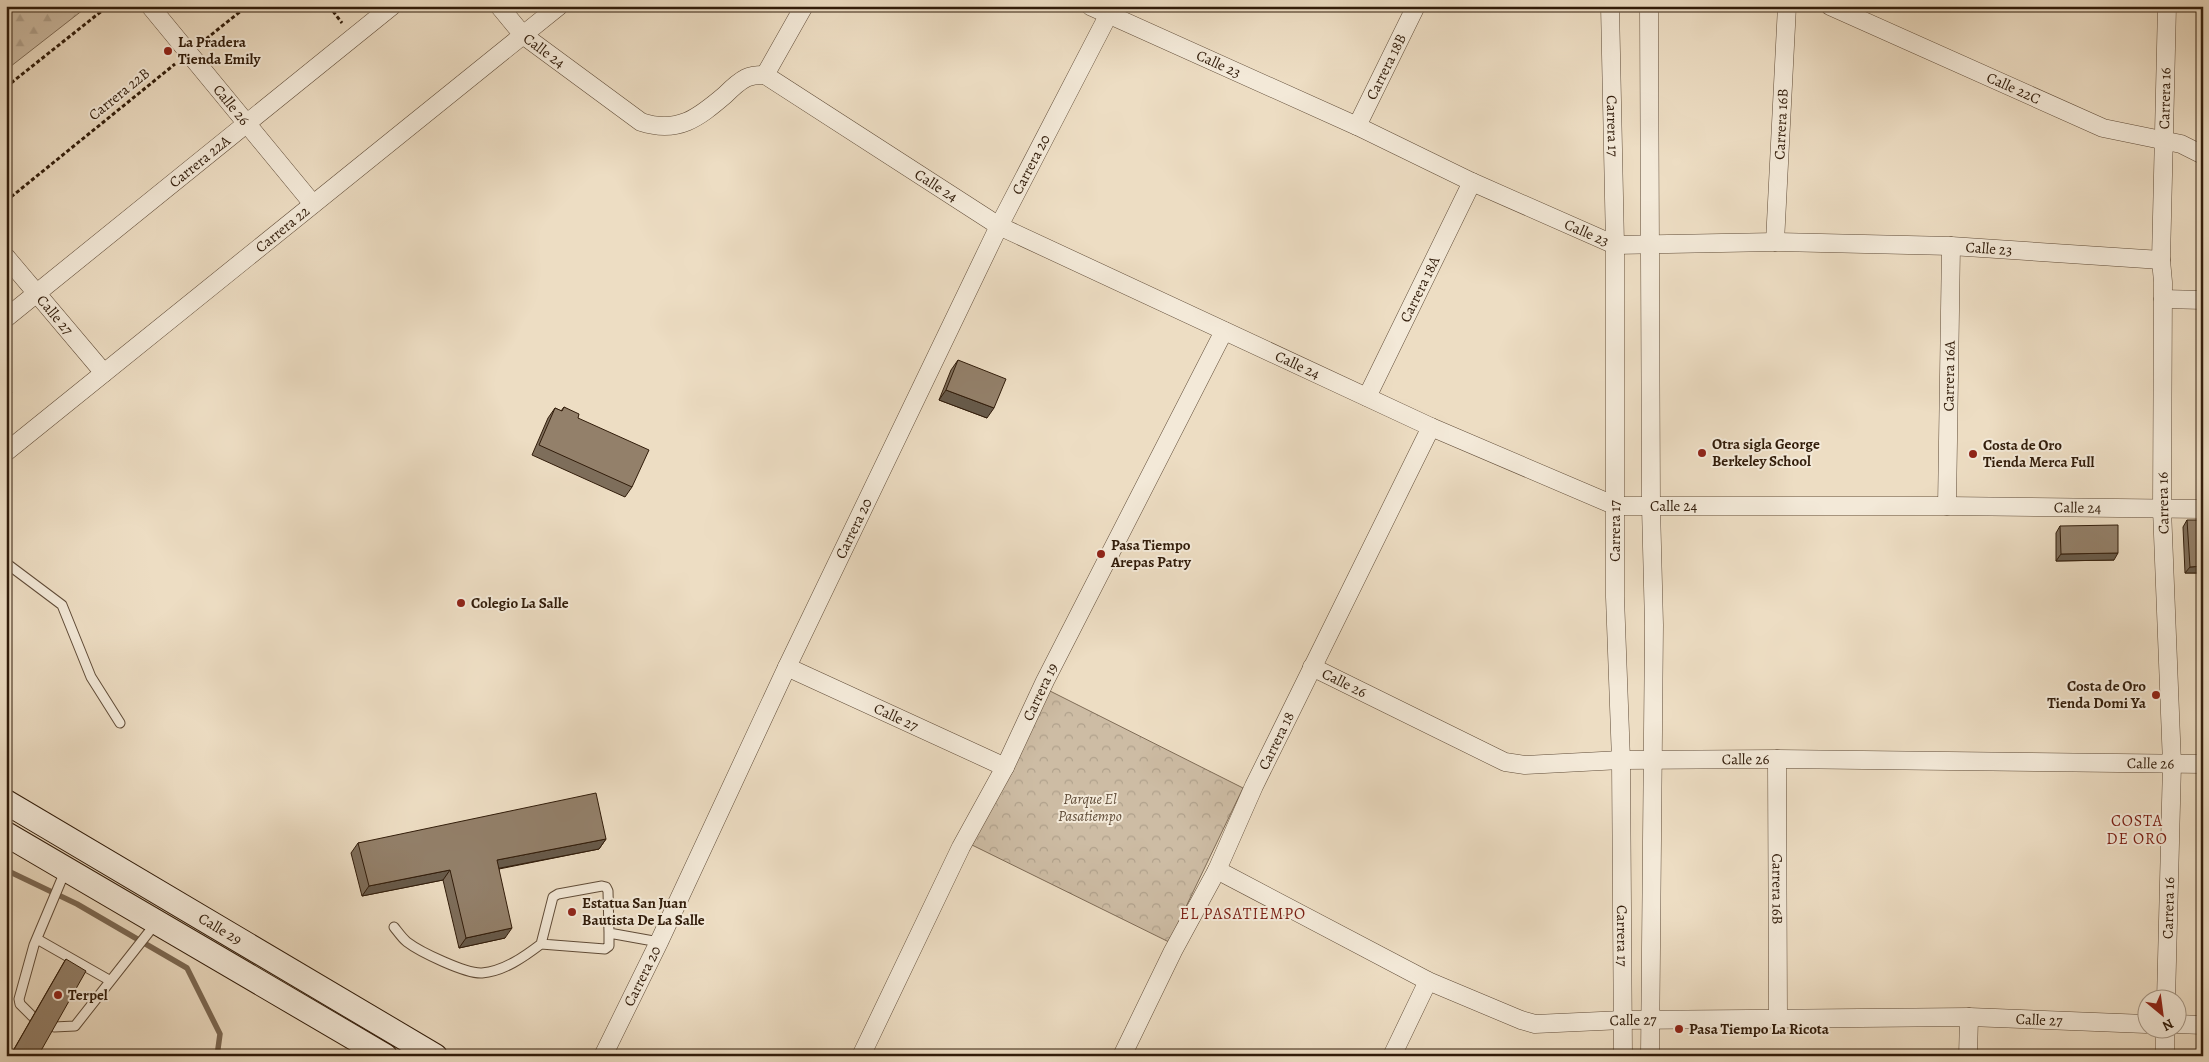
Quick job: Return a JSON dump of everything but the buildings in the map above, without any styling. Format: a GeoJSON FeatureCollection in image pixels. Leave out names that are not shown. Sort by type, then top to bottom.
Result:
{"type":"FeatureCollection","features":[{"type":"Feature","properties":{"kind":"main road","name":"Calle 29"},"geometry":{"type":"LineString","coordinates":[[6,802],[435,1056]]}},
{"type":"Feature","properties":{"kind":"main road","name":"Calle 29"},"geometry":{"type":"LineString","coordinates":[[6,834],[375,1053]]}},
{"type":"Feature","properties":{"kind":"street","name":"Calle 26"},"geometry":{"type":"LineString","coordinates":[[150,6],[313,204]]}},
{"type":"Feature","properties":{"kind":"street","name":"Carrera 22A"},"geometry":{"type":"LineString","coordinates":[[6,318],[392,6]]}},
{"type":"Feature","properties":{"kind":"street","name":"Calle 24"},"geometry":{"type":"LineString","coordinates":[[499,6],[523,35],[641,122],[656,127],[670,127],[692,121],[739,82],[748,77],[765,74],[999,226],[1431,427],[1616,506],[1947,506],[2203,509]]}},
{"type":"Feature","properties":{"kind":"street","name":"Carrera 22"},"geometry":{"type":"LineString","coordinates":[[6,452],[559,6]]}},
{"type":"Feature","properties":{"kind":"street"},"geometry":{"type":"LineString","coordinates":[[765,74],[804,6]]}},
{"type":"Feature","properties":{"kind":"street","name":"Calle 23"},"geometry":{"type":"LineString","coordinates":[[1090,6],[1111,11],[1358,126],[1472,182],[1615,244],[1651,246],[1775,242],[1951,246],[2160,260]]}},
{"type":"Feature","properties":{"kind":"street","name":"Carrera 18B"},"geometry":{"type":"LineString","coordinates":[[1358,126],[1416,6]]}},
{"type":"Feature","properties":{"kind":"street","name":"Carrera 17"},"geometry":{"type":"LineString","coordinates":[[1610,6],[1615,244],[1615,597],[1620,760],[1623,1056]]}},
{"type":"Feature","properties":{"kind":"street","name":"Carrera 17"},"geometry":{"type":"LineString","coordinates":[[1649,6],[1651,507],[1654,625],[1650,1056]]}},
{"type":"Feature","properties":{"kind":"street","name":"Carrera 16B"},"geometry":{"type":"LineString","coordinates":[[1775,242],[1787,6]]}},
{"type":"Feature","properties":{"kind":"street","name":"Calle 22C"},"geometry":{"type":"LineString","coordinates":[[1830,6],[2103,128],[2181,144],[2203,155]]}},
{"type":"Feature","properties":{"kind":"street","name":"Carrera 16"},"geometry":{"type":"LineString","coordinates":[[2166,990],[2172,764],[2162,510],[2163,299],[2160,260],[2167,6]]}},
{"type":"Feature","properties":{"kind":"street","name":"Carrera 20"},"geometry":{"type":"LineString","coordinates":[[603,1056],[999,226],[1111,11]]}},
{"type":"Feature","properties":{"kind":"street","name":"Carrera 18A"},"geometry":{"type":"LineString","coordinates":[[1368,397],[1472,182]]}},
{"type":"Feature","properties":{"kind":"street","name":"Carrera 16A"},"geometry":{"type":"LineString","coordinates":[[1947,506],[1951,246]]}},
{"type":"Feature","properties":{"kind":"street","name":"Calle 27"},"geometry":{"type":"LineString","coordinates":[[6,257],[104,373]]}},
{"type":"Feature","properties":{"kind":"street"},"geometry":{"type":"LineString","coordinates":[[2163,299],[2203,300]]}},
{"type":"Feature","properties":{"kind":"street","name":"Carrera 19"},"geometry":{"type":"LineString","coordinates":[[861,1056],[961,848],[1005,767],[1045,681],[1224,331]]}},
{"type":"Feature","properties":{"kind":"street","name":"Carrera 18"},"geometry":{"type":"LineString","coordinates":[[1122,1056],[1173,951],[1217,870],[1254,786],[1431,427]]}},
{"type":"Feature","properties":{"kind":"street","name":"Calle 27"},"geometry":{"type":"LineString","coordinates":[[787,667],[1005,767]]}},
{"type":"Feature","properties":{"kind":"street","name":"Calle 26"},"geometry":{"type":"LineString","coordinates":[[1312,667],[1505,762],[1526,765],[1620,760],[1777,759],[2203,764]]}},
{"type":"Feature","properties":{"kind":"street","name":"Carrera 16B"},"geometry":{"type":"LineString","coordinates":[[1777,759],[1778,1018]]}},
{"type":"Feature","properties":{"kind":"street","name":"Calle 27"},"geometry":{"type":"LineString","coordinates":[[1217,870],[1428,981],[1520,1020],[1535,1024],[1623,1020],[1969,1017],[2136,1024]]}},
{"type":"Feature","properties":{"kind":"street"},"geometry":{"type":"LineString","coordinates":[[1392,1056],[1428,981]]}},
{"type":"Feature","properties":{"kind":"street"},"geometry":{"type":"LineString","coordinates":[[1968,1056],[1969,1017]]}},
{"type":"Feature","properties":{"kind":"street"},"geometry":{"type":"LineString","coordinates":[[2186,1024],[2203,1025]]}},
{"type":"Feature","properties":{"kind":"street"},"geometry":{"type":"LineString","coordinates":[[2165,1040],[2165,1056]]}},
{"type":"Feature","properties":{"kind":"lane"},"geometry":{"type":"LineString","coordinates":[[6,563],[62,605],[91,677],[120,723]]}},
{"type":"Feature","properties":{"kind":"lane"},"geometry":{"type":"LineString","coordinates":[[32,1016],[23,1008],[19,999],[37,939],[66,869]]}},
{"type":"Feature","properties":{"kind":"lane"},"geometry":{"type":"LineString","coordinates":[[394,927],[407,942],[455,967],[481,973],[521,960],[541,944],[553,897],[558,894],[602,886],[606,887],[608,890],[609,946],[605,949],[541,944]]}},
{"type":"Feature","properties":{"kind":"lane"},"geometry":{"type":"LineString","coordinates":[[54,1027],[74,1026],[157,922]]}},
{"type":"Feature","properties":{"kind":"lane"},"geometry":{"type":"LineString","coordinates":[[609,933],[659,942]]}},
{"type":"Feature","properties":{"kind":"lane"},"geometry":{"type":"LineString","coordinates":[[37,939],[109,980]]}},
{"type":"Feature","properties":{"kind":"path"},"geometry":{"type":"LineString","coordinates":[[6,87],[108,6]]}},
{"type":"Feature","properties":{"kind":"path","name":"Carrera 22B"},"geometry":{"type":"LineString","coordinates":[[6,200],[246,6]]}},
{"type":"Feature","properties":{"kind":"green space"},"geometry":{"type":"Polygon","coordinates":[[[6,6],[88,6],[6,70],[6,6]]]}},
{"type":"Feature","properties":{"kind":"green space","name":"Parque El Pasatiempo"},"geometry":{"type":"Polygon","coordinates":[[[1050,691],[1243,788],[1169,942],[972,845],[1050,691]]]}},
{"type":"Feature","properties":{"kind":"waterway"},"geometry":{"type":"LineString","coordinates":[[6,870],[77,904],[187,968],[220,1034],[217,1056]]}},
{"type":"Feature","properties":{"kind":"place","name":"La Pradera Tienda Emily"},"geometry":{"type":"Point","coordinates":[168,51]}},
{"type":"Feature","properties":{"kind":"place","name":"Otra sigla George Berkeley School"},"geometry":{"type":"Point","coordinates":[1702,453]}},
{"type":"Feature","properties":{"kind":"place","name":"Costa de Oro Tienda Merca Full"},"geometry":{"type":"Point","coordinates":[1973,454]}},
{"type":"Feature","properties":{"kind":"place","name":"Pasa Tiempo Arepas Patry"},"geometry":{"type":"Point","coordinates":[1101,554]}},
{"type":"Feature","properties":{"kind":"place","name":"Colegio La Salle"},"geometry":{"type":"Point","coordinates":[461,603]}},
{"type":"Feature","properties":{"kind":"place","name":"Costa de Oro Tienda Domi Ya"},"geometry":{"type":"Point","coordinates":[2156,695]}},
{"type":"Feature","properties":{"kind":"place","name":"Estatua San Juan Bautista De La Salle"},"geometry":{"type":"Point","coordinates":[572,912]}},
{"type":"Feature","properties":{"kind":"place","name":"Terpel"},"geometry":{"type":"Point","coordinates":[58,995]}},
{"type":"Feature","properties":{"kind":"place","name":"Pasa Tiempo La Ricota"},"geometry":{"type":"Point","coordinates":[1679,1029]}},
{"type":"Feature","properties":{"kind":"district","name":"COSTA DE ORO"},"geometry":{"type":"Point","coordinates":[2137,830]}},
{"type":"Feature","properties":{"kind":"district","name":"EL PASATIEMPO"},"geometry":{"type":"Point","coordinates":[1243,914]}}]}
